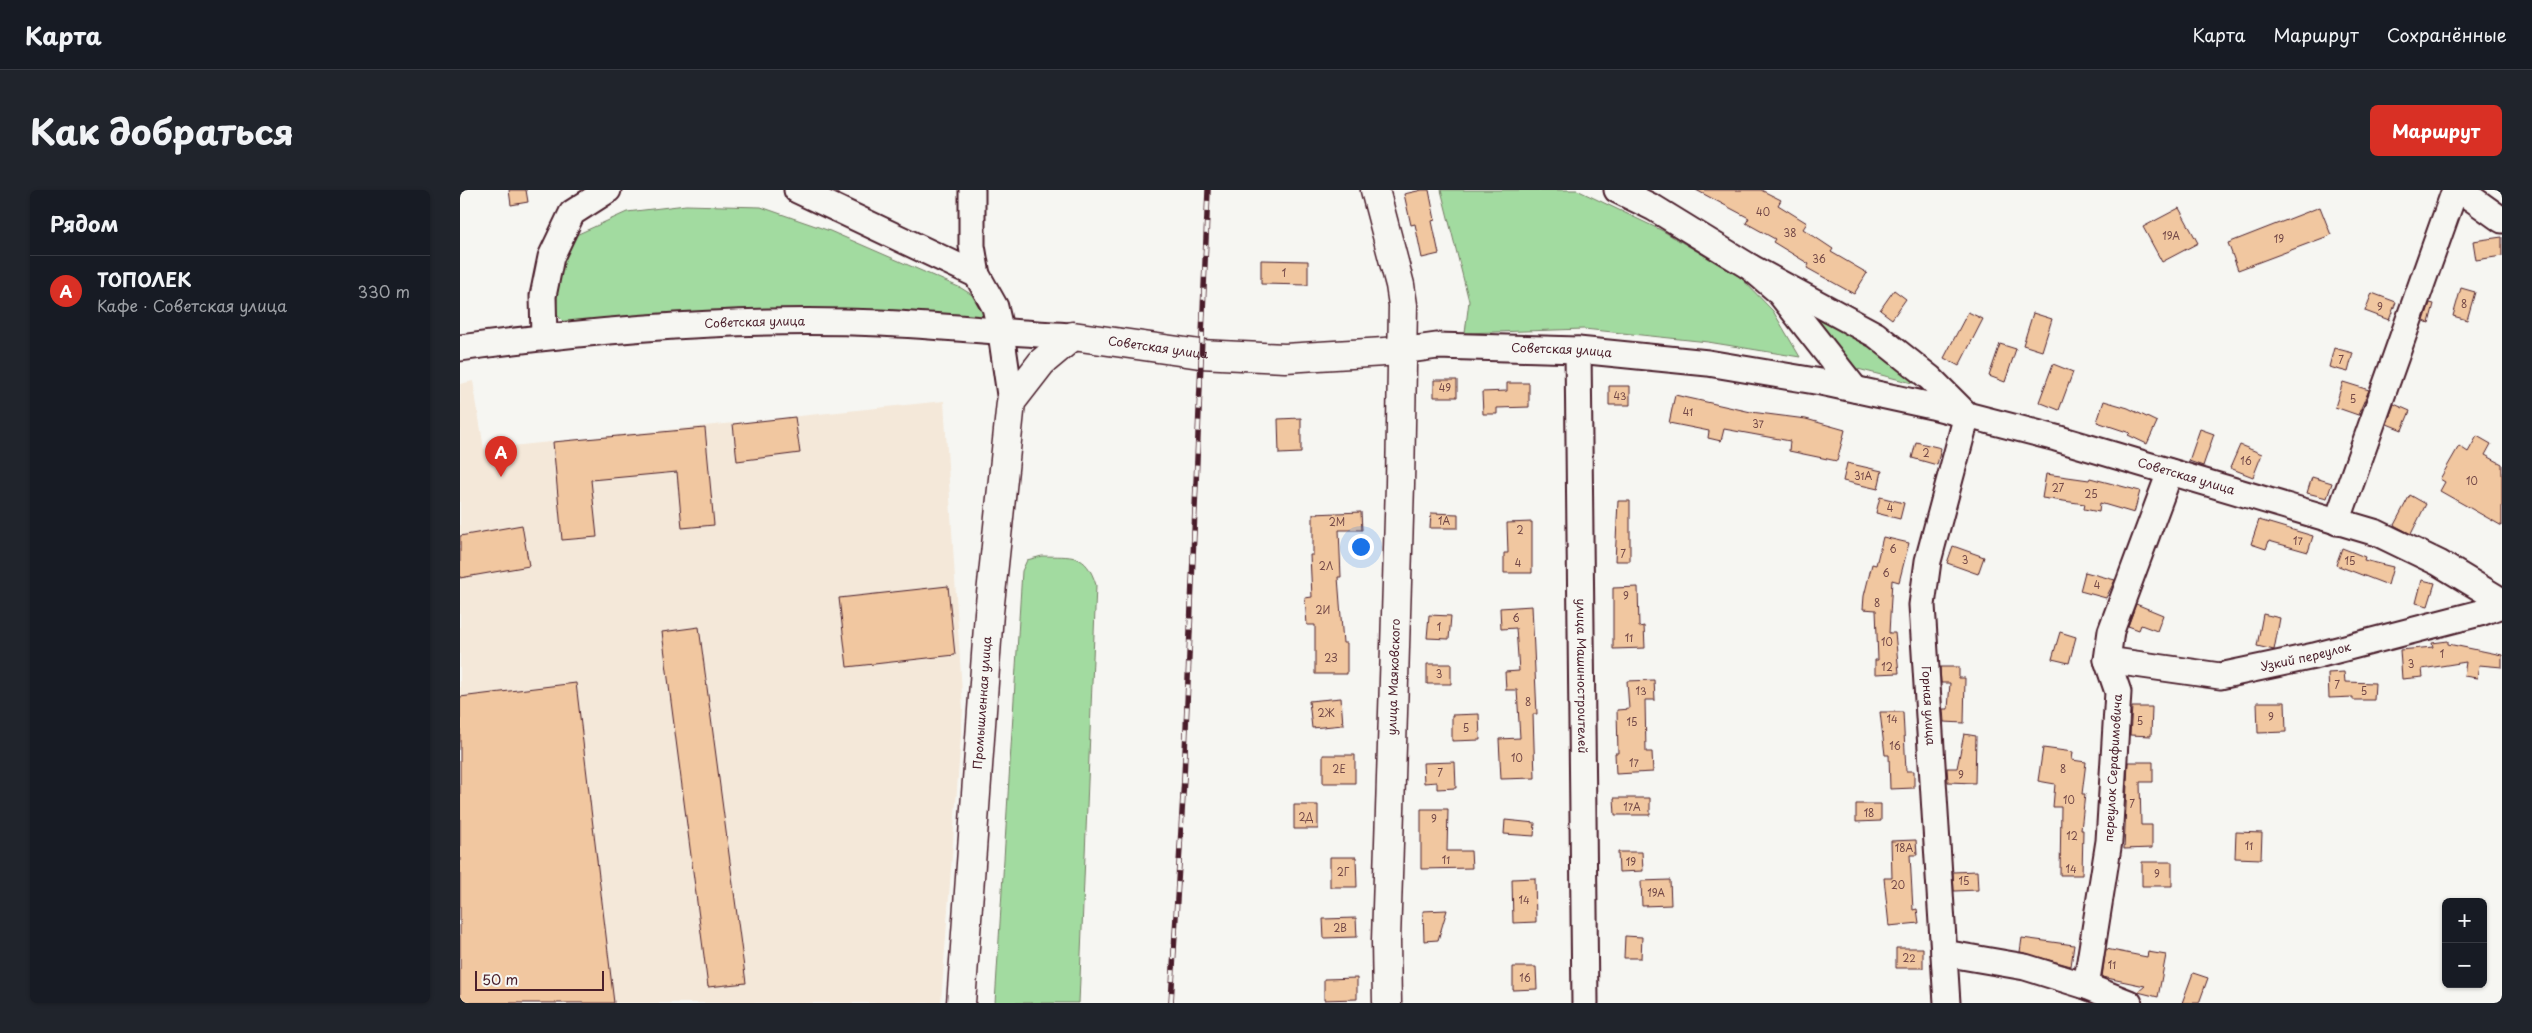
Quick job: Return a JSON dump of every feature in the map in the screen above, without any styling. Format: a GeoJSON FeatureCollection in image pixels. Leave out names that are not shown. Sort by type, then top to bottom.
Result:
{"type":"FeatureCollection","features":[{"type":"Feature","properties":{"kind":"main road","name":"улица Маяковского"},"geometry":{"type":"LineString","coordinates":[[1375,190],[1400,285],[1402,305],[1400,494],[1386,941],[1387,1003]]}},
{"type":"Feature","properties":{"kind":"main road","name":"Советская улица"},"geometry":{"type":"LineString","coordinates":[[1073,336],[1200,354],[1330,357],[1401,351]]}},
{"type":"Feature","properties":{"kind":"main road"},"geometry":{"type":"LineString","coordinates":[[1010,402],[1042,362],[1073,336]]}},
{"type":"Feature","properties":{"kind":"main road","name":"Промышленная улица"},"geometry":{"type":"LineString","coordinates":[[961,1003],[989,613],[1010,402]]}},
{"type":"Feature","properties":{"kind":"street"},"geometry":{"type":"LineString","coordinates":[[544,337],[542,296],[551,257],[572,212],[590,190]]}},
{"type":"Feature","properties":{"kind":"street"},"geometry":{"type":"LineString","coordinates":[[572,212],[608,190]]}},
{"type":"Feature","properties":{"kind":"street"},"geometry":{"type":"LineString","coordinates":[[972,190],[972,246],[976,275]]}},
{"type":"Feature","properties":{"kind":"street"},"geometry":{"type":"LineString","coordinates":[[1617,190],[1660,199],[1750,267],[1778,291],[1855,389]]}},
{"type":"Feature","properties":{"kind":"street"},"geometry":{"type":"LineString","coordinates":[[2337,522],[2455,190]]}},
{"type":"Feature","properties":{"kind":"street"},"geometry":{"type":"LineString","coordinates":[[2460,190],[2502,220]]}},
{"type":"Feature","properties":{"kind":"street"},"geometry":{"type":"LineString","coordinates":[[796,191],[976,275]]}},
{"type":"Feature","properties":{"kind":"street"},"geometry":{"type":"LineString","coordinates":[[1750,267],[1876,335],[1930,378],[1967,415]]}},
{"type":"Feature","properties":{"kind":"street","name":"Промышленная улица"},"geometry":{"type":"LineString","coordinates":[[976,275],[995,307],[1001,333],[1010,402]]}},
{"type":"Feature","properties":{"kind":"street","name":"Советская улица"},"geometry":{"type":"LineString","coordinates":[[460,348],[544,337],[739,323],[880,324],[1073,336]]}},
{"type":"Feature","properties":{"kind":"street","name":"Советская улица"},"geometry":{"type":"LineString","coordinates":[[1401,351],[1437,346],[1578,350],[1708,363],[1855,389],[1967,415],[2377,533],[2439,563],[2502,601]]}},
{"type":"Feature","properties":{"kind":"street","name":"улица Машиностроителей"},"geometry":{"type":"LineString","coordinates":[[1578,350],[1585,1003]]}},
{"type":"Feature","properties":{"kind":"street","name":"Горная улица"},"geometry":{"type":"LineString","coordinates":[[1947,1003],[1922,605],[1928,561],[1967,415]]}},
{"type":"Feature","properties":{"kind":"street","name":"переулок Серафимовича"},"geometry":{"type":"LineString","coordinates":[[2086,986],[2109,841],[2118,692],[2107,660],[2111,631],[2170,472]]}},
{"type":"Feature","properties":{"kind":"street","name":"Узкий переулок"},"geometry":{"type":"LineString","coordinates":[[2107,660],[2220,676],[2314,656],[2480,613],[2502,605]]}},
{"type":"Feature","properties":{"kind":"street"},"geometry":{"type":"LineString","coordinates":[[1944,953],[2026,967],[2086,986],[2129,1003]]}},
{"type":"Feature","properties":{"kind":"shaded area"},"geometry":{"type":"Polygon","coordinates":[[[473,381],[484,449],[944,401],[963,709],[941,1003],[460,1003],[460,384],[473,381]]]}},
{"type":"Feature","properties":{"kind":"green space"},"geometry":{"type":"Polygon","coordinates":[[[1441,190],[1577,190],[1663,231],[1740,277],[1773,311],[1800,357],[1708,342],[1584,329],[1465,333],[1469,301],[1441,190]]]}},
{"type":"Feature","properties":{"kind":"green space"},"geometry":{"type":"Polygon","coordinates":[[[686,205],[761,207],[830,231],[961,288],[1011,319],[879,312],[571,329],[556,314],[559,271],[576,235],[627,212],[686,205]]]}},
{"type":"Feature","properties":{"kind":"green space"},"geometry":{"type":"Polygon","coordinates":[[[1797,302],[1864,338],[1916,384],[1854,368],[1797,302]]]}},
{"type":"Feature","properties":{"kind":"green space"},"geometry":{"type":"Polygon","coordinates":[[[1042,556],[1076,558],[1088,567],[1096,585],[1079,1003],[995,1003],[1022,571],[1027,560],[1042,556]]]}},
{"type":"Feature","properties":{"kind":"building"},"geometry":{"type":"Polygon","coordinates":[[[509,190],[526,190],[528,202],[511,205],[509,190]]]}},
{"type":"Feature","properties":{"kind":"building"},"geometry":{"type":"Polygon","coordinates":[[[1429,190],[1435,220],[1432,221],[1439,254],[1422,258],[1415,224],[1411,225],[1404,194],[1429,190]]]}},
{"type":"Feature","properties":{"kind":"building"},"geometry":{"type":"Polygon","coordinates":[[[1696,190],[1761,190],[1781,200],[1778,205],[1807,223],[1803,229],[1833,249],[1831,252],[1867,273],[1854,294],[1807,268],[1809,264],[1773,242],[1775,239],[1746,223],[1749,218],[1696,190]]]}},
{"type":"Feature","properties":{"kind":"building"},"geometry":{"type":"Polygon","coordinates":[[[2320,207],[2331,235],[2238,270],[2228,243],[2320,207]]]}},
{"type":"Feature","properties":{"kind":"building"},"geometry":{"type":"Polygon","coordinates":[[[2179,208],[2198,243],[2162,262],[2143,227],[2179,208]]]}},
{"type":"Feature","properties":{"kind":"building"},"geometry":{"type":"Polygon","coordinates":[[[2502,237],[2502,256],[2476,260],[2473,241],[2502,237]]]}},
{"type":"Feature","properties":{"kind":"building"},"geometry":{"type":"Polygon","coordinates":[[[1261,260],[1308,261],[1308,285],[1261,284],[1261,260]]]}},
{"type":"Feature","properties":{"kind":"building"},"geometry":{"type":"Polygon","coordinates":[[[2461,288],[2475,292],[2467,320],[2453,316],[2461,288]]]}},
{"type":"Feature","properties":{"kind":"building"},"geometry":{"type":"Polygon","coordinates":[[[1894,290],[1906,299],[1892,319],[1880,310],[1894,290]]]}},
{"type":"Feature","properties":{"kind":"building"},"geometry":{"type":"Polygon","coordinates":[[[2372,293],[2396,302],[2389,320],[2365,311],[2372,293]]]}},
{"type":"Feature","properties":{"kind":"building"},"geometry":{"type":"Polygon","coordinates":[[[2430,303],[2434,304],[2429,323],[2424,321],[2430,303]]]}},
{"type":"Feature","properties":{"kind":"building"},"geometry":{"type":"Polygon","coordinates":[[[1968,312],[1983,319],[1959,366],[1944,358],[1968,312]]]}},
{"type":"Feature","properties":{"kind":"building"},"geometry":{"type":"Polygon","coordinates":[[[2033,313],[2052,319],[2042,351],[2023,345],[2033,313]]]}},
{"type":"Feature","properties":{"kind":"building"},"geometry":{"type":"Polygon","coordinates":[[[2000,344],[2016,349],[2005,382],[1989,376],[2000,344]]]}},
{"type":"Feature","properties":{"kind":"building"},"geometry":{"type":"Polygon","coordinates":[[[2334,348],[2353,353],[2348,372],[2329,367],[2334,348]]]}},
{"type":"Feature","properties":{"kind":"building"},"geometry":{"type":"Polygon","coordinates":[[[2053,364],[2073,372],[2059,410],[2039,402],[2053,364]]]}},
{"type":"Feature","properties":{"kind":"building"},"geometry":{"type":"Polygon","coordinates":[[[1434,380],[1457,380],[1457,397],[1434,397],[1434,380]]]}},
{"type":"Feature","properties":{"kind":"building"},"geometry":{"type":"Polygon","coordinates":[[[2343,382],[2369,390],[2358,415],[2335,407],[2343,382]]]}},
{"type":"Feature","properties":{"kind":"building"},"geometry":{"type":"Polygon","coordinates":[[[1507,383],[1529,383],[1529,407],[1497,408],[1497,414],[1483,414],[1482,392],[1507,391],[1507,383]]]}},
{"type":"Feature","properties":{"kind":"building"},"geometry":{"type":"Polygon","coordinates":[[[1609,386],[1630,386],[1630,405],[1609,405],[1609,386]]]}},
{"type":"Feature","properties":{"kind":"building"},"geometry":{"type":"Polygon","coordinates":[[[1675,395],[1751,412],[1806,419],[1845,430],[1837,461],[1789,451],[1790,441],[1724,429],[1721,441],[1708,438],[1709,431],[1669,423],[1675,395]]]}},
{"type":"Feature","properties":{"kind":"building"},"geometry":{"type":"Polygon","coordinates":[[[2104,401],[2128,408],[2157,422],[2147,444],[2128,435],[2130,433],[2097,422],[2104,401]]]}},
{"type":"Feature","properties":{"kind":"building"},"geometry":{"type":"Polygon","coordinates":[[[2394,404],[2410,411],[2402,430],[2387,424],[2394,404]]]}},
{"type":"Feature","properties":{"kind":"building"},"geometry":{"type":"Polygon","coordinates":[[[795,417],[800,453],[737,461],[733,424],[795,417]]]}},
{"type":"Feature","properties":{"kind":"building"},"geometry":{"type":"Polygon","coordinates":[[[1301,418],[1301,453],[1279,454],[1278,419],[1301,418]]]}},
{"type":"Feature","properties":{"kind":"building"},"geometry":{"type":"Polygon","coordinates":[[[705,428],[714,525],[682,528],[677,472],[591,480],[597,537],[562,540],[553,442],[705,428]]]}},
{"type":"Feature","properties":{"kind":"building"},"geometry":{"type":"Polygon","coordinates":[[[2200,429],[2214,434],[2203,466],[2189,461],[2200,429]]]}},
{"type":"Feature","properties":{"kind":"building"},"geometry":{"type":"Polygon","coordinates":[[[2477,436],[2491,444],[2485,455],[2502,464],[2502,526],[2440,491],[2445,482],[2440,479],[2459,446],[2468,452],[2477,436]]]}},
{"type":"Feature","properties":{"kind":"building"},"geometry":{"type":"Polygon","coordinates":[[[1916,442],[1941,448],[1937,465],[1912,458],[1916,442]]]}},
{"type":"Feature","properties":{"kind":"building"},"geometry":{"type":"Polygon","coordinates":[[[2240,445],[2262,454],[2253,477],[2230,468],[2240,445]]]}},
{"type":"Feature","properties":{"kind":"building"},"geometry":{"type":"Polygon","coordinates":[[[1847,463],[1882,471],[1878,489],[1843,481],[1847,463]]]}},
{"type":"Feature","properties":{"kind":"building"},"geometry":{"type":"Polygon","coordinates":[[[2046,474],[2089,480],[2090,478],[2140,491],[2134,513],[2100,503],[2099,512],[2084,509],[2085,504],[2042,498],[2046,474]]]}},
{"type":"Feature","properties":{"kind":"building"},"geometry":{"type":"Polygon","coordinates":[[[2312,477],[2332,483],[2327,498],[2307,493],[2312,477]]]}},
{"type":"Feature","properties":{"kind":"building"},"geometry":{"type":"Polygon","coordinates":[[[2410,495],[2426,504],[2411,534],[2394,525],[2410,495]]]}},
{"type":"Feature","properties":{"kind":"building"},"geometry":{"type":"Polygon","coordinates":[[[1880,497],[1904,503],[1900,519],[1876,513],[1880,497]]]}},
{"type":"Feature","properties":{"kind":"building"},"geometry":{"type":"Polygon","coordinates":[[[1618,501],[1630,501],[1630,561],[1615,561],[1618,501]]]}},
{"type":"Feature","properties":{"kind":"building"},"geometry":{"type":"Polygon","coordinates":[[[1361,512],[1362,530],[1339,530],[1341,577],[1338,577],[1343,643],[1347,643],[1347,674],[1315,674],[1315,625],[1307,625],[1305,598],[1312,597],[1310,555],[1313,555],[1313,514],[1361,512]]]}},
{"type":"Feature","properties":{"kind":"building"},"geometry":{"type":"Polygon","coordinates":[[[1431,513],[1458,514],[1458,528],[1430,528],[1431,513]]]}},
{"type":"Feature","properties":{"kind":"building"},"geometry":{"type":"Polygon","coordinates":[[[2259,520],[2313,536],[2308,552],[2269,541],[2266,549],[2251,544],[2259,520]]]}},
{"type":"Feature","properties":{"kind":"building"},"geometry":{"type":"Polygon","coordinates":[[[1532,522],[1532,573],[1504,573],[1504,553],[1508,553],[1507,523],[1532,522]]]}},
{"type":"Feature","properties":{"kind":"building"},"geometry":{"type":"Polygon","coordinates":[[[522,525],[529,566],[460,578],[460,536],[522,525]]]}},
{"type":"Feature","properties":{"kind":"building"},"geometry":{"type":"Polygon","coordinates":[[[1883,537],[1909,543],[1899,582],[1892,580],[1889,633],[1895,633],[1899,673],[1875,674],[1875,660],[1878,660],[1876,610],[1863,609],[1864,596],[1872,564],[1876,565],[1883,537]]]}},
{"type":"Feature","properties":{"kind":"building"},"geometry":{"type":"Polygon","coordinates":[[[1953,546],[1984,557],[1978,574],[1947,563],[1953,546]]]}},
{"type":"Feature","properties":{"kind":"building"},"geometry":{"type":"Polygon","coordinates":[[[2342,548],[2365,557],[2364,560],[2393,567],[2388,585],[2336,565],[2342,548]]]}},
{"type":"Feature","properties":{"kind":"building"},"geometry":{"type":"Polygon","coordinates":[[[2085,572],[2115,580],[2106,598],[2080,591],[2085,572]]]}},
{"type":"Feature","properties":{"kind":"building"},"geometry":{"type":"Polygon","coordinates":[[[2422,580],[2435,583],[2428,606],[2416,603],[2422,580]]]}},
{"type":"Feature","properties":{"kind":"building"},"geometry":{"type":"Polygon","coordinates":[[[948,586],[955,655],[847,667],[839,598],[948,586]]]}},
{"type":"Feature","properties":{"kind":"building"},"geometry":{"type":"Polygon","coordinates":[[[1638,587],[1639,627],[1644,626],[1645,648],[1613,649],[1613,588],[1638,587]]]}},
{"type":"Feature","properties":{"kind":"building"},"geometry":{"type":"Polygon","coordinates":[[[2136,604],[2163,615],[2157,631],[2141,625],[2139,630],[2128,626],[2136,604]]]}},
{"type":"Feature","properties":{"kind":"building"},"geometry":{"type":"Polygon","coordinates":[[[1532,606],[1537,714],[1533,714],[1535,778],[1501,779],[1499,739],[1520,738],[1517,690],[1506,690],[1505,672],[1519,671],[1516,628],[1501,629],[1500,608],[1532,606]]]}},
{"type":"Feature","properties":{"kind":"building"},"geometry":{"type":"Polygon","coordinates":[[[2263,614],[2280,618],[2274,650],[2257,646],[2263,614]]]}},
{"type":"Feature","properties":{"kind":"building"},"geometry":{"type":"Polygon","coordinates":[[[1429,615],[1451,616],[1449,639],[1427,638],[1429,615]]]}},
{"type":"Feature","properties":{"kind":"building"},"geometry":{"type":"Polygon","coordinates":[[[699,627],[746,983],[708,987],[662,632],[699,627]]]}},
{"type":"Feature","properties":{"kind":"building"},"geometry":{"type":"Polygon","coordinates":[[[2060,632],[2076,637],[2069,663],[2052,659],[2060,632]]]}},
{"type":"Feature","properties":{"kind":"building"},"geometry":{"type":"Polygon","coordinates":[[[2448,641],[2448,644],[2502,655],[2502,667],[2479,665],[2477,678],[2464,676],[2466,662],[2422,669],[2423,677],[2402,679],[2400,650],[2433,647],[2432,643],[2448,641]]]}},
{"type":"Feature","properties":{"kind":"building"},"geometry":{"type":"Polygon","coordinates":[[[1427,664],[1451,664],[1451,684],[1427,684],[1427,664]]]}},
{"type":"Feature","properties":{"kind":"building"},"geometry":{"type":"Polygon","coordinates":[[[1940,667],[1959,667],[1959,678],[1965,678],[1964,723],[1944,722],[1943,709],[1948,709],[1950,683],[1941,683],[1940,667]]]}},
{"type":"Feature","properties":{"kind":"building"},"geometry":{"type":"Polygon","coordinates":[[[2344,672],[2345,682],[2375,683],[2374,700],[2353,700],[2353,697],[2329,698],[2328,673],[2344,672]]]}},
{"type":"Feature","properties":{"kind":"building"},"geometry":{"type":"Polygon","coordinates":[[[1654,680],[1655,700],[1645,700],[1646,752],[1652,752],[1653,772],[1616,774],[1615,753],[1618,753],[1617,710],[1629,709],[1627,681],[1654,680]]]}},
{"type":"Feature","properties":{"kind":"building"},"geometry":{"type":"Polygon","coordinates":[[[576,683],[614,1003],[460,1003],[460,697],[576,683]]]}},
{"type":"Feature","properties":{"kind":"building"},"geometry":{"type":"Polygon","coordinates":[[[1341,698],[1343,725],[1312,728],[1309,701],[1341,698]]]}},
{"type":"Feature","properties":{"kind":"building"},"geometry":{"type":"Polygon","coordinates":[[[2257,702],[2285,702],[2286,732],[2258,733],[2257,702]]]}},
{"type":"Feature","properties":{"kind":"building"},"geometry":{"type":"Polygon","coordinates":[[[2132,707],[2152,707],[2151,736],[2130,735],[2132,707]]]}},
{"type":"Feature","properties":{"kind":"building"},"geometry":{"type":"Polygon","coordinates":[[[1880,712],[1903,712],[1906,771],[1914,771],[1914,788],[1890,789],[1889,755],[1885,755],[1880,712]]]}},
{"type":"Feature","properties":{"kind":"building"},"geometry":{"type":"Polygon","coordinates":[[[1479,714],[1480,740],[1452,741],[1452,715],[1479,714]]]}},
{"type":"Feature","properties":{"kind":"building"},"geometry":{"type":"Polygon","coordinates":[[[1964,734],[1976,736],[1975,783],[1948,782],[1947,768],[1957,768],[1964,734]]]}},
{"type":"Feature","properties":{"kind":"building"},"geometry":{"type":"Polygon","coordinates":[[[2043,748],[2073,752],[2072,760],[2086,762],[2082,794],[2085,794],[2081,830],[2083,830],[2082,875],[2060,875],[2061,807],[2053,807],[2055,784],[2038,781],[2043,748]]]}},
{"type":"Feature","properties":{"kind":"building"},"geometry":{"type":"Polygon","coordinates":[[[1323,755],[1355,755],[1355,783],[1323,783],[1323,755]]]}},
{"type":"Feature","properties":{"kind":"building"},"geometry":{"type":"Polygon","coordinates":[[[1455,762],[1456,788],[1437,789],[1437,782],[1424,783],[1423,763],[1455,762]]]}},
{"type":"Feature","properties":{"kind":"building"},"geometry":{"type":"Polygon","coordinates":[[[2128,762],[2153,762],[2153,782],[2140,782],[2141,825],[2152,825],[2152,848],[2124,849],[2128,762]]]}},
{"type":"Feature","properties":{"kind":"building"},"geometry":{"type":"Polygon","coordinates":[[[1614,798],[1650,798],[1650,815],[1615,815],[1614,798]]]}},
{"type":"Feature","properties":{"kind":"building"},"geometry":{"type":"Polygon","coordinates":[[[1856,804],[1881,804],[1881,821],[1856,822],[1856,804]]]}},
{"type":"Feature","properties":{"kind":"building"},"geometry":{"type":"Polygon","coordinates":[[[1294,805],[1318,805],[1318,829],[1294,829],[1294,805]]]}},
{"type":"Feature","properties":{"kind":"building"},"geometry":{"type":"Polygon","coordinates":[[[1421,809],[1448,809],[1447,851],[1471,851],[1472,868],[1421,869],[1421,809]]]}},
{"type":"Feature","properties":{"kind":"building"},"geometry":{"type":"Polygon","coordinates":[[[1505,820],[1535,823],[1534,836],[1504,834],[1505,820]]]}},
{"type":"Feature","properties":{"kind":"building"},"geometry":{"type":"Polygon","coordinates":[[[2236,832],[2262,833],[2261,859],[2235,858],[2236,832]]]}},
{"type":"Feature","properties":{"kind":"building"},"geometry":{"type":"Polygon","coordinates":[[[1916,840],[1917,855],[1910,855],[1913,910],[1917,909],[1919,923],[1889,926],[1884,878],[1892,878],[1891,841],[1916,840]]]}},
{"type":"Feature","properties":{"kind":"building"},"geometry":{"type":"Polygon","coordinates":[[[1618,852],[1642,852],[1643,871],[1619,872],[1618,852]]]}},
{"type":"Feature","properties":{"kind":"building"},"geometry":{"type":"Polygon","coordinates":[[[1330,857],[1356,857],[1357,887],[1330,887],[1330,857]]]}},
{"type":"Feature","properties":{"kind":"building"},"geometry":{"type":"Polygon","coordinates":[[[2142,862],[2172,862],[2172,886],[2142,886],[2142,862]]]}},
{"type":"Feature","properties":{"kind":"building"},"geometry":{"type":"Polygon","coordinates":[[[1977,871],[1978,890],[1954,891],[1953,872],[1977,871]]]}},
{"type":"Feature","properties":{"kind":"building"},"geometry":{"type":"Polygon","coordinates":[[[1535,878],[1536,922],[1513,923],[1512,879],[1535,878]]]}},
{"type":"Feature","properties":{"kind":"building"},"geometry":{"type":"Polygon","coordinates":[[[1670,880],[1671,905],[1642,906],[1641,881],[1670,880]]]}},
{"type":"Feature","properties":{"kind":"building"},"geometry":{"type":"Polygon","coordinates":[[[1447,910],[1438,940],[1424,941],[1423,911],[1447,910]]]}},
{"type":"Feature","properties":{"kind":"building"},"geometry":{"type":"Polygon","coordinates":[[[1356,918],[1357,937],[1324,938],[1323,919],[1356,918]]]}},
{"type":"Feature","properties":{"kind":"building"},"geometry":{"type":"Polygon","coordinates":[[[1625,936],[1642,937],[1641,958],[1624,958],[1625,936]]]}},
{"type":"Feature","properties":{"kind":"building"},"geometry":{"type":"Polygon","coordinates":[[[2022,938],[2074,945],[2071,966],[2020,952],[2022,938]]]}},
{"type":"Feature","properties":{"kind":"building"},"geometry":{"type":"Polygon","coordinates":[[[1896,948],[1923,948],[1923,968],[1896,968],[1896,948]]]}},
{"type":"Feature","properties":{"kind":"building"},"geometry":{"type":"Polygon","coordinates":[[[2106,949],[2147,957],[2148,952],[2166,955],[2158,997],[2138,992],[2145,986],[2102,977],[2106,949]]]}},
{"type":"Feature","properties":{"kind":"building"},"geometry":{"type":"Polygon","coordinates":[[[1513,967],[1536,967],[1537,989],[1513,990],[1513,967]]]}},
{"type":"Feature","properties":{"kind":"building"},"geometry":{"type":"Polygon","coordinates":[[[2193,973],[2208,978],[2199,1003],[2182,1003],[2193,973]]]}},
{"type":"Feature","properties":{"kind":"building"},"geometry":{"type":"Polygon","coordinates":[[[1357,978],[1357,999],[1324,1000],[1324,979],[1357,978]]]}},
{"type":"Feature","properties":{"kind":"railway"},"geometry":{"type":"LineString","coordinates":[[1171,1003],[1184,778],[1208,190]]}},
{"type":"Feature","properties":{"kind":"place","name":"ТОПОЛЕК"},"geometry":{"type":"Point","coordinates":[501,477]}}]}
